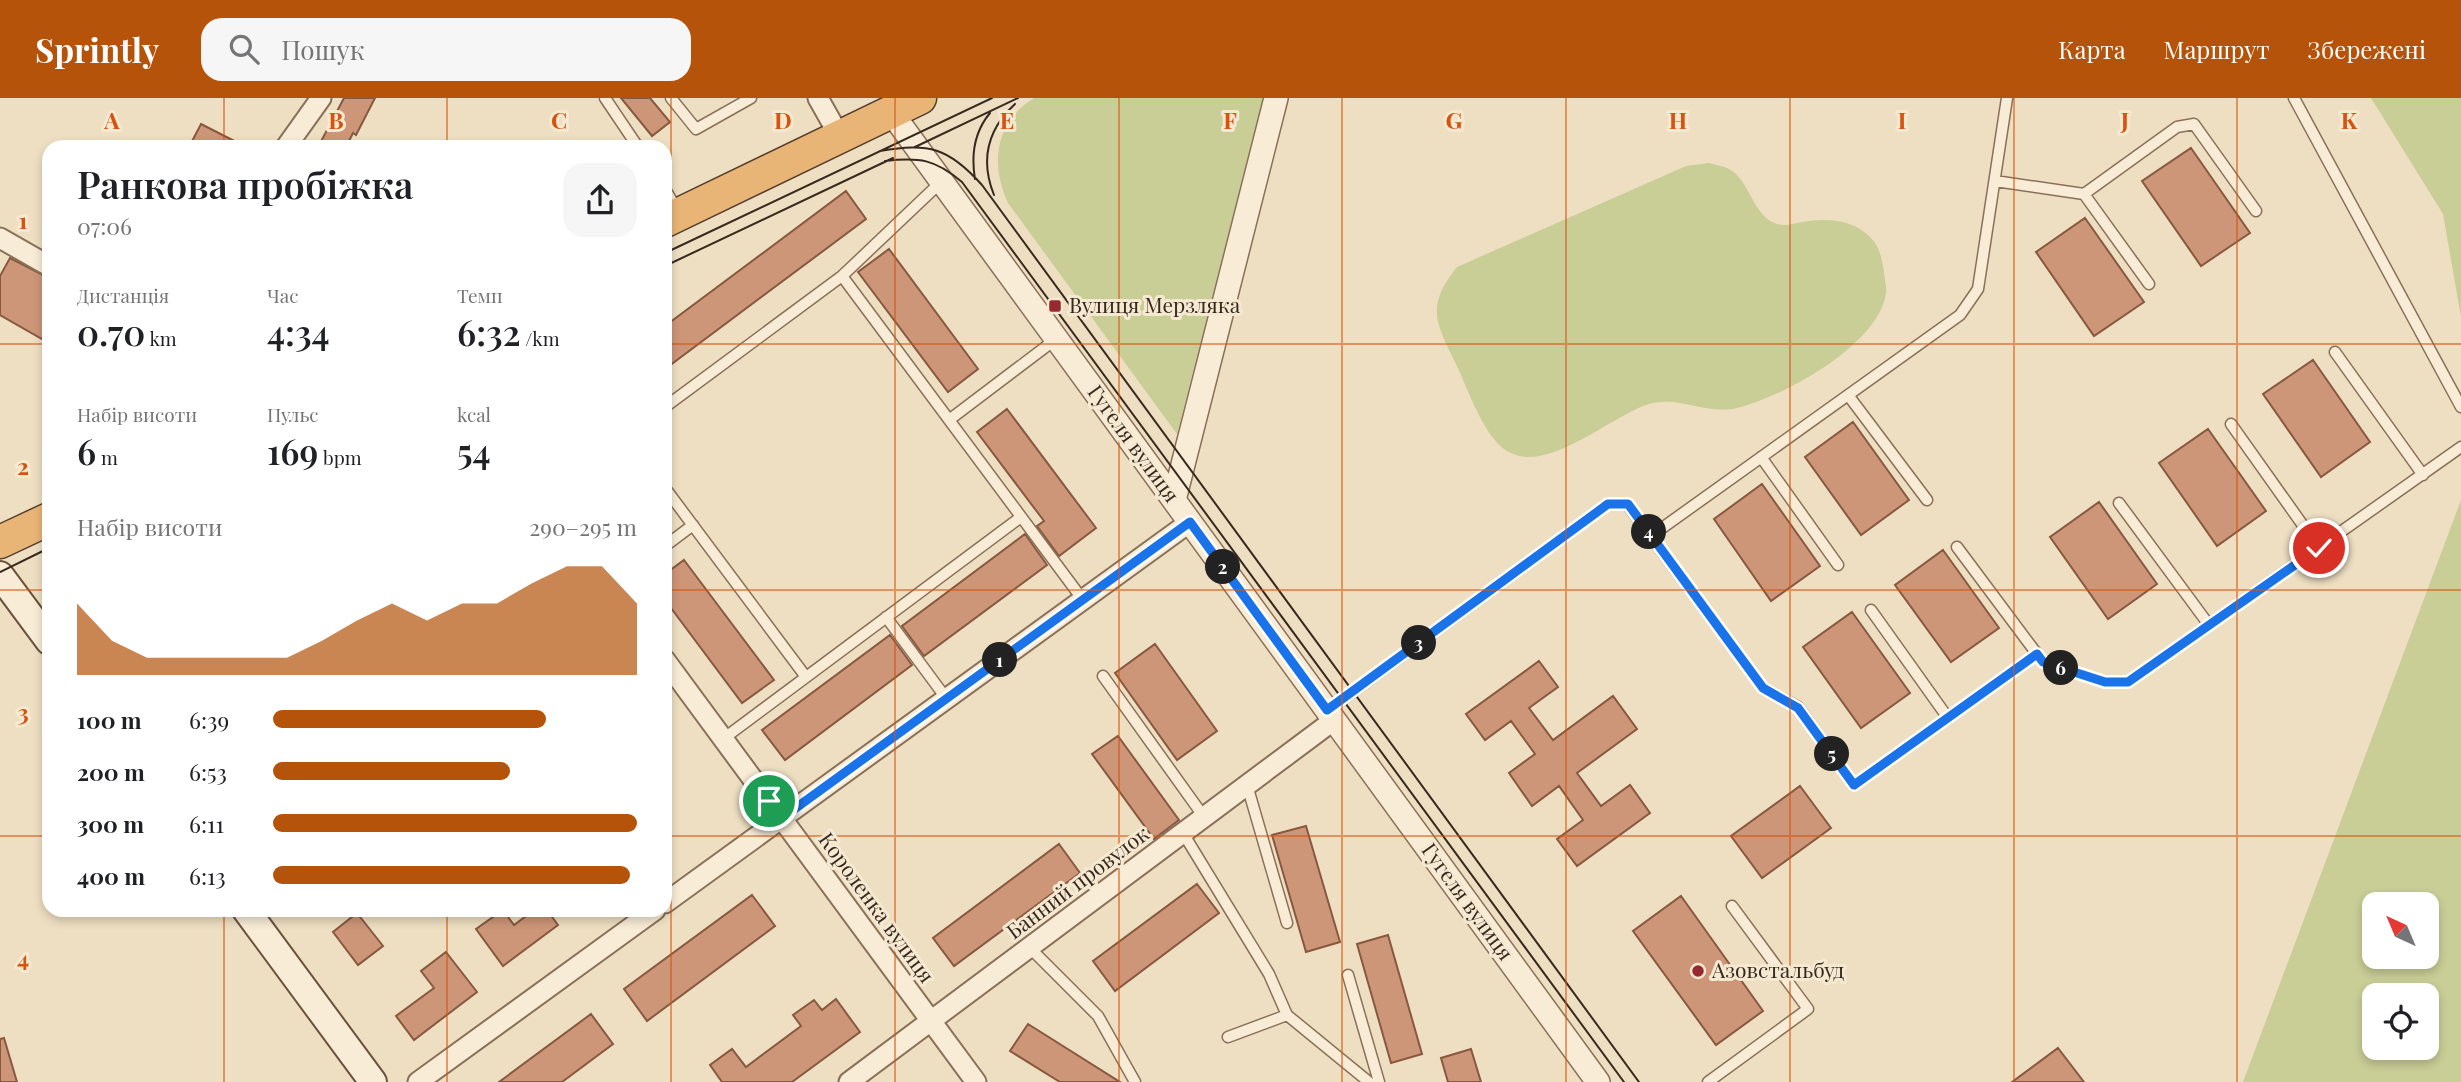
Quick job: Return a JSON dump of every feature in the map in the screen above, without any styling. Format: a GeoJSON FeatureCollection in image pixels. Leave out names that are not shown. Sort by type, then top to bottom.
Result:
{"type":"FeatureCollection","features":[{"type":"Feature","properties":{"kind":"highway"},"geometry":{"type":"LineString","coordinates":[[672,207],[840,136],[920,98]]}},
{"type":"Feature","properties":{"kind":"highway"},"geometry":{"type":"LineString","coordinates":[[0,542],[42,522]]}},
{"type":"Feature","properties":{"kind":"main road"},"geometry":{"type":"LineString","coordinates":[[3,586],[42,633]]}},
{"type":"Feature","properties":{"kind":"main road"},"geometry":{"type":"LineString","coordinates":[[251,917],[373,1082]]}},
{"type":"Feature","properties":{"kind":"street"},"geometry":{"type":"LineString","coordinates":[[291,140],[321,98]]}},
{"type":"Feature","properties":{"kind":"street"},"geometry":{"type":"LineString","coordinates":[[818,98],[840,136]]}},
{"type":"Feature","properties":{"kind":"street"},"geometry":{"type":"LineString","coordinates":[[1174,500],[1276,98]]}},
{"type":"Feature","properties":{"kind":"street","name":"Гугеля вулиця"},"geometry":{"type":"LineString","coordinates":[[891,112],[1598,1082]]}},
{"type":"Feature","properties":{"kind":"street"},"geometry":{"type":"LineString","coordinates":[[0,239],[42,262]]}},
{"type":"Feature","properties":{"kind":"street"},"geometry":{"type":"LineString","coordinates":[[672,897],[1190,522]]}},
{"type":"Feature","properties":{"kind":"street","name":"Короленка вулиця"},"geometry":{"type":"LineString","coordinates":[[672,670],[976,1082]]}},
{"type":"Feature","properties":{"kind":"street","name":"Банний провулок"},"geometry":{"type":"LineString","coordinates":[[849,1082],[1247,785],[1331,715]]}},
{"type":"Feature","properties":{"kind":"street"},"geometry":{"type":"LineString","coordinates":[[418,1082],[645,917]]}},
{"type":"Feature","properties":{"kind":"lane"},"geometry":{"type":"LineString","coordinates":[[605,98],[633,140]]}},
{"type":"Feature","properties":{"kind":"lane"},"geometry":{"type":"LineString","coordinates":[[671,98],[696,129],[751,98]]}},
{"type":"Feature","properties":{"kind":"lane"},"geometry":{"type":"LineString","coordinates":[[1651,536],[1960,315],[1978,289],[2007,98]]}},
{"type":"Feature","properties":{"kind":"lane"},"geometry":{"type":"LineString","coordinates":[[2294,98],[2461,407]]}},
{"type":"Feature","properties":{"kind":"lane"},"geometry":{"type":"LineString","coordinates":[[1995,181],[2084,194],[2177,127],[2193,124],[2256,211]]}},
{"type":"Feature","properties":{"kind":"lane"},"geometry":{"type":"LineString","coordinates":[[672,402],[842,276],[941,181]]}},
{"type":"Feature","properties":{"kind":"lane"},"geometry":{"type":"LineString","coordinates":[[2084,194],[2149,284]]}},
{"type":"Feature","properties":{"kind":"lane"},"geometry":{"type":"LineString","coordinates":[[842,276],[1083,600]]}},
{"type":"Feature","properties":{"kind":"lane"},"geometry":{"type":"LineString","coordinates":[[949,419],[1056,339]]}},
{"type":"Feature","properties":{"kind":"lane"},"geometry":{"type":"LineString","coordinates":[[2335,352],[2423,475]]}},
{"type":"Feature","properties":{"kind":"lane"},"geometry":{"type":"LineString","coordinates":[[1848,395],[1927,500]]}},
{"type":"Feature","properties":{"kind":"lane"},"geometry":{"type":"LineString","coordinates":[[2231,424],[2319,548]]}},
{"type":"Feature","properties":{"kind":"lane"},"geometry":{"type":"LineString","coordinates":[[1957,547],[2043,662],[2105,682],[2128,682],[2461,447]]}},
{"type":"Feature","properties":{"kind":"lane"},"geometry":{"type":"LineString","coordinates":[[1761,457],[1838,565]]}},
{"type":"Feature","properties":{"kind":"lane"},"geometry":{"type":"LineString","coordinates":[[672,497],[806,677]]}},
{"type":"Feature","properties":{"kind":"lane"},"geometry":{"type":"LineString","coordinates":[[2119,503],[2209,625]]}},
{"type":"Feature","properties":{"kind":"lane"},"geometry":{"type":"LineString","coordinates":[[1331,715],[1608,504],[1628,504],[1763,688],[1798,708],[1854,785],[2037,654]]}},
{"type":"Feature","properties":{"kind":"lane"},"geometry":{"type":"LineString","coordinates":[[723,739],[1021,517]]}},
{"type":"Feature","properties":{"kind":"lane"},"geometry":{"type":"LineString","coordinates":[[672,541],[693,525]]}},
{"type":"Feature","properties":{"kind":"lane"},"geometry":{"type":"LineString","coordinates":[[1871,610],[1948,718]]}},
{"type":"Feature","properties":{"kind":"lane"},"geometry":{"type":"LineString","coordinates":[[886,617],[946,698]]}},
{"type":"Feature","properties":{"kind":"lane"},"geometry":{"type":"LineString","coordinates":[[1103,676],[1204,817]]}},
{"type":"Feature","properties":{"kind":"lane"},"geometry":{"type":"LineString","coordinates":[[1247,785],[1287,923]]}},
{"type":"Feature","properties":{"kind":"lane"},"geometry":{"type":"LineString","coordinates":[[1183,833],[1269,974],[1287,1015],[1369,1082]]}},
{"type":"Feature","properties":{"kind":"lane"},"geometry":{"type":"LineString","coordinates":[[1708,1082],[1808,1009],[1732,906]]}},
{"type":"Feature","properties":{"kind":"lane"},"geometry":{"type":"LineString","coordinates":[[1029,947],[1098,1016],[1135,1082]]}},
{"type":"Feature","properties":{"kind":"lane"},"geometry":{"type":"LineString","coordinates":[[1348,975],[1379,1082]]}},
{"type":"Feature","properties":{"kind":"lane"},"geometry":{"type":"LineString","coordinates":[[1228,1037],[1287,1015]]}},
{"type":"Feature","properties":{"kind":"green space"},"geometry":{"type":"Polygon","coordinates":[[[1034,98],[1263,98],[1177,434],[1008,203],[999,174],[1000,145],[1011,119],[1034,98]]]}},
{"type":"Feature","properties":{"kind":"green space"},"geometry":{"type":"Polygon","coordinates":[[[2371,98],[2461,98],[2461,317],[2443,214],[2371,98]]]}},
{"type":"Feature","properties":{"kind":"green space"},"geometry":{"type":"Polygon","coordinates":[[[1709,163],[1727,168],[1736,174],[1762,214],[1777,224],[1839,221],[1856,227],[1871,238],[1880,254],[1886,291],[1879,312],[1866,331],[1826,366],[1779,393],[1756,402],[1726,409],[1671,402],[1649,404],[1581,440],[1545,455],[1528,457],[1513,454],[1503,448],[1478,414],[1439,324],[1437,303],[1457,267],[1686,166],[1709,163]]]}},
{"type":"Feature","properties":{"kind":"green space"},"geometry":{"type":"Polygon","coordinates":[[[2461,500],[2461,1082],[2243,1082],[2461,500]]]}},
{"type":"Feature","properties":{"kind":"building"},"geometry":{"type":"Polygon","coordinates":[[[344,98],[375,98],[356,135],[353,133],[350,140],[322,140],[344,98]]]}},
{"type":"Feature","properties":{"kind":"building"},"geometry":{"type":"Polygon","coordinates":[[[621,98],[650,98],[670,122],[652,136],[621,98]]]}},
{"type":"Feature","properties":{"kind":"building"},"geometry":{"type":"Polygon","coordinates":[[[201,124],[232,140],[193,140],[201,124]]]}},
{"type":"Feature","properties":{"kind":"building"},"geometry":{"type":"Polygon","coordinates":[[[2191,148],[2250,233],[2201,266],[2142,181],[2191,148]]]}},
{"type":"Feature","properties":{"kind":"building"},"geometry":{"type":"Polygon","coordinates":[[[846,191],[866,219],[672,364],[672,321],[846,191]]]}},
{"type":"Feature","properties":{"kind":"building"},"geometry":{"type":"Polygon","coordinates":[[[2085,218],[2144,302],[2094,336],[2036,252],[2085,218]]]}},
{"type":"Feature","properties":{"kind":"building"},"geometry":{"type":"Polygon","coordinates":[[[889,249],[978,369],[948,392],[858,272],[889,249]]]}},
{"type":"Feature","properties":{"kind":"building"},"geometry":{"type":"Polygon","coordinates":[[[10,258],[42,274],[42,339],[0,315],[0,276],[10,258]]]}},
{"type":"Feature","properties":{"kind":"building"},"geometry":{"type":"Polygon","coordinates":[[[2313,360],[2370,442],[2321,477],[2263,394],[2313,360]]]}},
{"type":"Feature","properties":{"kind":"building"},"geometry":{"type":"Polygon","coordinates":[[[1007,409],[1096,528],[1059,556],[1037,526],[1044,521],[977,432],[1007,409]]]}},
{"type":"Feature","properties":{"kind":"building"},"geometry":{"type":"Polygon","coordinates":[[[1853,422],[1909,500],[1861,535],[1805,457],[1853,422]]]}},
{"type":"Feature","properties":{"kind":"building"},"geometry":{"type":"Polygon","coordinates":[[[2208,429],[2266,511],[2217,546],[2159,463],[2208,429]]]}},
{"type":"Feature","properties":{"kind":"building"},"geometry":{"type":"Polygon","coordinates":[[[1762,484],[1820,566],[1771,601],[1714,519],[1762,484]]]}},
{"type":"Feature","properties":{"kind":"building"},"geometry":{"type":"Polygon","coordinates":[[[2099,502],[2157,584],[2108,619],[2050,537],[2099,502]]]}},
{"type":"Feature","properties":{"kind":"building"},"geometry":{"type":"Polygon","coordinates":[[[1025,534],[1047,565],[924,656],[902,626],[1025,534]]]}},
{"type":"Feature","properties":{"kind":"building"},"geometry":{"type":"Polygon","coordinates":[[[1943,550],[1999,628],[1951,662],[1895,585],[1943,550]]]}},
{"type":"Feature","properties":{"kind":"building"},"geometry":{"type":"Polygon","coordinates":[[[684,560],[774,680],[742,703],[672,609],[672,569],[684,560]]]}},
{"type":"Feature","properties":{"kind":"building"},"geometry":{"type":"Polygon","coordinates":[[[1852,612],[1910,693],[1861,728],[1803,647],[1852,612]]]}},
{"type":"Feature","properties":{"kind":"building"},"geometry":{"type":"Polygon","coordinates":[[[890,635],[912,665],[785,760],[762,730],[890,635]]]}},
{"type":"Feature","properties":{"kind":"building"},"geometry":{"type":"Polygon","coordinates":[[[1155,644],[1217,731],[1177,760],[1115,673],[1155,644]]]}},
{"type":"Feature","properties":{"kind":"building"},"geometry":{"type":"Polygon","coordinates":[[[1539,661],[1558,687],[1529,708],[1553,740],[1613,696],[1637,729],[1577,773],[1601,806],[1630,785],[1650,813],[1577,866],[1557,839],[1583,820],[1559,786],[1532,806],[1509,773],[1535,754],[1511,721],[1485,740],[1466,714],[1539,661]]]}},
{"type":"Feature","properties":{"kind":"building"},"geometry":{"type":"Polygon","coordinates":[[[1118,736],[1179,820],[1154,839],[1092,754],[1118,736]]]}},
{"type":"Feature","properties":{"kind":"building"},"geometry":{"type":"Polygon","coordinates":[[[1800,786],[1831,828],[1762,878],[1731,836],[1800,786]]]}},
{"type":"Feature","properties":{"kind":"building"},"geometry":{"type":"Polygon","coordinates":[[[1306,826],[1340,942],[1306,952],[1272,835],[1306,826]]]}},
{"type":"Feature","properties":{"kind":"building"},"geometry":{"type":"Polygon","coordinates":[[[1059,844],[1080,873],[954,966],[933,938],[1059,844]]]}},
{"type":"Feature","properties":{"kind":"building"},"geometry":{"type":"Polygon","coordinates":[[[1197,884],[1219,913],[1115,991],[1093,961],[1197,884]]]}},
{"type":"Feature","properties":{"kind":"building"},"geometry":{"type":"Polygon","coordinates":[[[752,895],[775,926],[647,1021],[624,989],[752,895]]]}},
{"type":"Feature","properties":{"kind":"building"},"geometry":{"type":"Polygon","coordinates":[[[1681,896],[1763,1011],[1716,1045],[1633,931],[1681,896]]]}},
{"type":"Feature","properties":{"kind":"building"},"geometry":{"type":"Polygon","coordinates":[[[352,917],[360,917],[383,946],[358,965],[333,932],[352,917]]]}},
{"type":"Feature","properties":{"kind":"building"},"geometry":{"type":"Polygon","coordinates":[[[493,917],[508,917],[514,925],[525,917],[552,917],[558,925],[503,966],[476,929],[493,917]]]}},
{"type":"Feature","properties":{"kind":"building"},"geometry":{"type":"Polygon","coordinates":[[[1388,935],[1422,1054],[1391,1063],[1357,944],[1388,935]]]}},
{"type":"Feature","properties":{"kind":"building"},"geometry":{"type":"Polygon","coordinates":[[[446,952],[477,992],[414,1040],[396,1016],[434,988],[421,971],[446,952]]]}},
{"type":"Feature","properties":{"kind":"building"},"geometry":{"type":"Polygon","coordinates":[[[836,999],[860,1032],[792,1082],[722,1082],[710,1065],[732,1049],[746,1067],[801,1026],[793,1015],[814,1000],[822,1010],[836,999]]]}},
{"type":"Feature","properties":{"kind":"building"},"geometry":{"type":"Polygon","coordinates":[[[591,1014],[613,1044],[562,1082],[499,1082],[591,1014]]]}},
{"type":"Feature","properties":{"kind":"building"},"geometry":{"type":"Polygon","coordinates":[[[1028,1024],[1120,1082],[1060,1082],[1010,1051],[1028,1024]]]}},
{"type":"Feature","properties":{"kind":"building"},"geometry":{"type":"Polygon","coordinates":[[[4,1038],[17,1082],[0,1082],[0,1039],[4,1038]]]}},
{"type":"Feature","properties":{"kind":"building"},"geometry":{"type":"Polygon","coordinates":[[[2058,1048],[2084,1082],[2012,1082],[2058,1048]]]}},
{"type":"Feature","properties":{"kind":"building"},"geometry":{"type":"Polygon","coordinates":[[[1471,1049],[1481,1082],[1448,1082],[1441,1058],[1471,1049]]]}},
{"type":"Feature","properties":{"kind":"tram line"},"geometry":{"type":"LineString","coordinates":[[672,250],[992,98]]}},
{"type":"Feature","properties":{"kind":"tram line"},"geometry":{"type":"LineString","coordinates":[[915,147],[1018,98]]}},
{"type":"Feature","properties":{"kind":"tram line"},"geometry":{"type":"LineString","coordinates":[[994,195],[988,170],[989,146],[998,124],[1015,104]]}},
{"type":"Feature","properties":{"kind":"tram line"},"geometry":{"type":"LineString","coordinates":[[975,179],[975,144],[980,128],[990,113]]}},
{"type":"Feature","properties":{"kind":"tram line"},"geometry":{"type":"LineString","coordinates":[[880,151],[912,148],[937,151],[959,163],[982,185],[1639,1082]]}},
{"type":"Feature","properties":{"kind":"tram line"},"geometry":{"type":"LineString","coordinates":[[672,263],[893,158]]}},
{"type":"Feature","properties":{"kind":"tram line"},"geometry":{"type":"LineString","coordinates":[[885,161],[926,161],[943,168],[962,182],[1624,1082]]}},
{"type":"Feature","properties":{"kind":"tram line"},"geometry":{"type":"LineString","coordinates":[[0,572],[42,551]]}},
{"type":"Feature","properties":{"kind":"place","name":"Вулиця Мерзляка"},"geometry":{"type":"Point","coordinates":[1055,306]}},
{"type":"Feature","properties":{"kind":"place","name":"Азовстальбуд"},"geometry":{"type":"Point","coordinates":[1698,971]}},
{"type":"Feature","properties":{"kind":"route"},"geometry":{"type":"LineString","coordinates":[[769,801],[782,818],[1190,522],[1327,710],[1608,504],[1628,504],[1763,688],[1798,708],[1854,785],[2037,654],[2043,662],[2105,682],[2128,682],[2319,548]]}}]}
